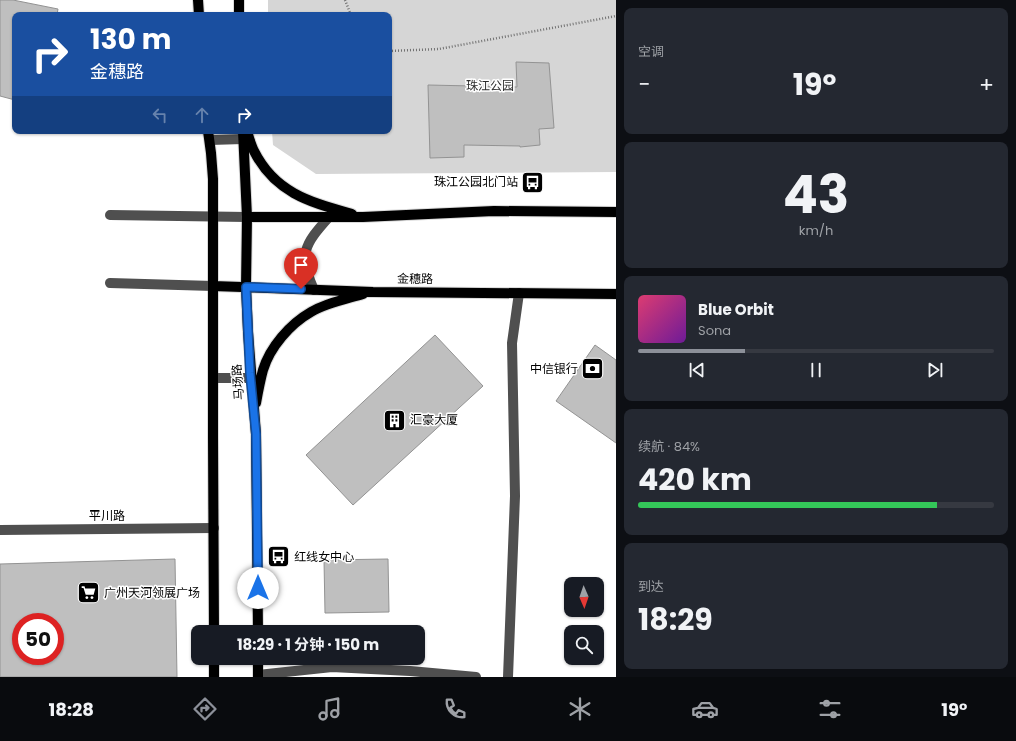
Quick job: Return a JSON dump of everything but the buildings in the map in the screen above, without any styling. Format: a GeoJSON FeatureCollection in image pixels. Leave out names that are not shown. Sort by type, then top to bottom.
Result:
{"type":"FeatureCollection","features":[{"type":"Feature","properties":{"kind":"main road"},"geometry":{"type":"LineString","coordinates":[[198,0],[199,12]]}},
{"type":"Feature","properties":{"kind":"main road"},"geometry":{"type":"LineString","coordinates":[[239,0],[239,12]]}},
{"type":"Feature","properties":{"kind":"main road"},"geometry":{"type":"LineString","coordinates":[[245,134],[269,174],[282,185],[295,194],[316,204],[363,217]]}},
{"type":"Feature","properties":{"kind":"main road","name":"马场路"},"geometry":{"type":"LineString","coordinates":[[245,134],[247,217],[246,287],[256,442],[258,625]]}},
{"type":"Feature","properties":{"kind":"main road","name":"马场路"},"geometry":{"type":"LineString","coordinates":[[209,136],[213,179],[214,625]]}},
{"type":"Feature","properties":{"kind":"main road"},"geometry":{"type":"LineString","coordinates":[[247,217],[363,217],[494,211],[616,212]]}},
{"type":"Feature","properties":{"kind":"main road","name":"金穗路"},"geometry":{"type":"LineString","coordinates":[[213,286],[373,292],[616,294]]}},
{"type":"Feature","properties":{"kind":"main road"},"geometry":{"type":"LineString","coordinates":[[254,413],[266,362],[269,355],[289,329],[311,312],[329,304],[373,292]]}},
{"type":"Feature","properties":{"kind":"main road"},"geometry":{"type":"LineString","coordinates":[[214,665],[214,677]]}},
{"type":"Feature","properties":{"kind":"main road"},"geometry":{"type":"LineString","coordinates":[[258,665],[258,676]]}},
{"type":"Feature","properties":{"kind":"street"},"geometry":{"type":"LineString","coordinates":[[209,136],[245,134]]}},
{"type":"Feature","properties":{"kind":"street"},"geometry":{"type":"LineString","coordinates":[[110,215],[247,217]]}},
{"type":"Feature","properties":{"kind":"street"},"geometry":{"type":"LineString","coordinates":[[314,290],[306,270],[306,248],[329,217]]}},
{"type":"Feature","properties":{"kind":"street"},"geometry":{"type":"LineString","coordinates":[[110,283],[213,286]]}},
{"type":"Feature","properties":{"kind":"street"},"geometry":{"type":"LineString","coordinates":[[508,677],[515,496],[512,343],[519,293]]}},
{"type":"Feature","properties":{"kind":"street"},"geometry":{"type":"LineString","coordinates":[[213,378],[251,378]]}},
{"type":"Feature","properties":{"kind":"street","name":"平川路"},"geometry":{"type":"LineString","coordinates":[[0,530],[214,528]]}},
{"type":"Feature","properties":{"kind":"street"},"geometry":{"type":"LineString","coordinates":[[258,676],[332,667],[410,671],[476,677]]}},
{"type":"Feature","properties":{"kind":"path"},"geometry":{"type":"LineString","coordinates":[[345,0],[350,12]]}},
{"type":"Feature","properties":{"kind":"path"},"geometry":{"type":"LineString","coordinates":[[392,51],[439,49],[616,16]]}},
{"type":"Feature","properties":{"kind":"green space","name":"珠江公园"},"geometry":{"type":"Polygon","coordinates":[[[268,0],[616,0],[616,172],[316,174],[273,145],[272,134],[392,134],[392,12],[268,12],[268,0]]]}},
{"type":"Feature","properties":{"kind":"place","name":"珠江公园北门站"},"geometry":{"type":"Point","coordinates":[533,182]}},
{"type":"Feature","properties":{"kind":"place","name":"中信银行"},"geometry":{"type":"Point","coordinates":[593,369]}},
{"type":"Feature","properties":{"kind":"place","name":"汇豪大厦"},"geometry":{"type":"Point","coordinates":[394,420]}},
{"type":"Feature","properties":{"kind":"place","name":"红线女中心"},"geometry":{"type":"Point","coordinates":[278,557]}},
{"type":"Feature","properties":{"kind":"place","name":"广州天河领展广场"},"geometry":{"type":"Point","coordinates":[88,593]}},
{"type":"Feature","properties":{"kind":"route"},"geometry":{"type":"LineString","coordinates":[[258,588],[256,434],[250,373],[246,287],[301,289]]}}]}
